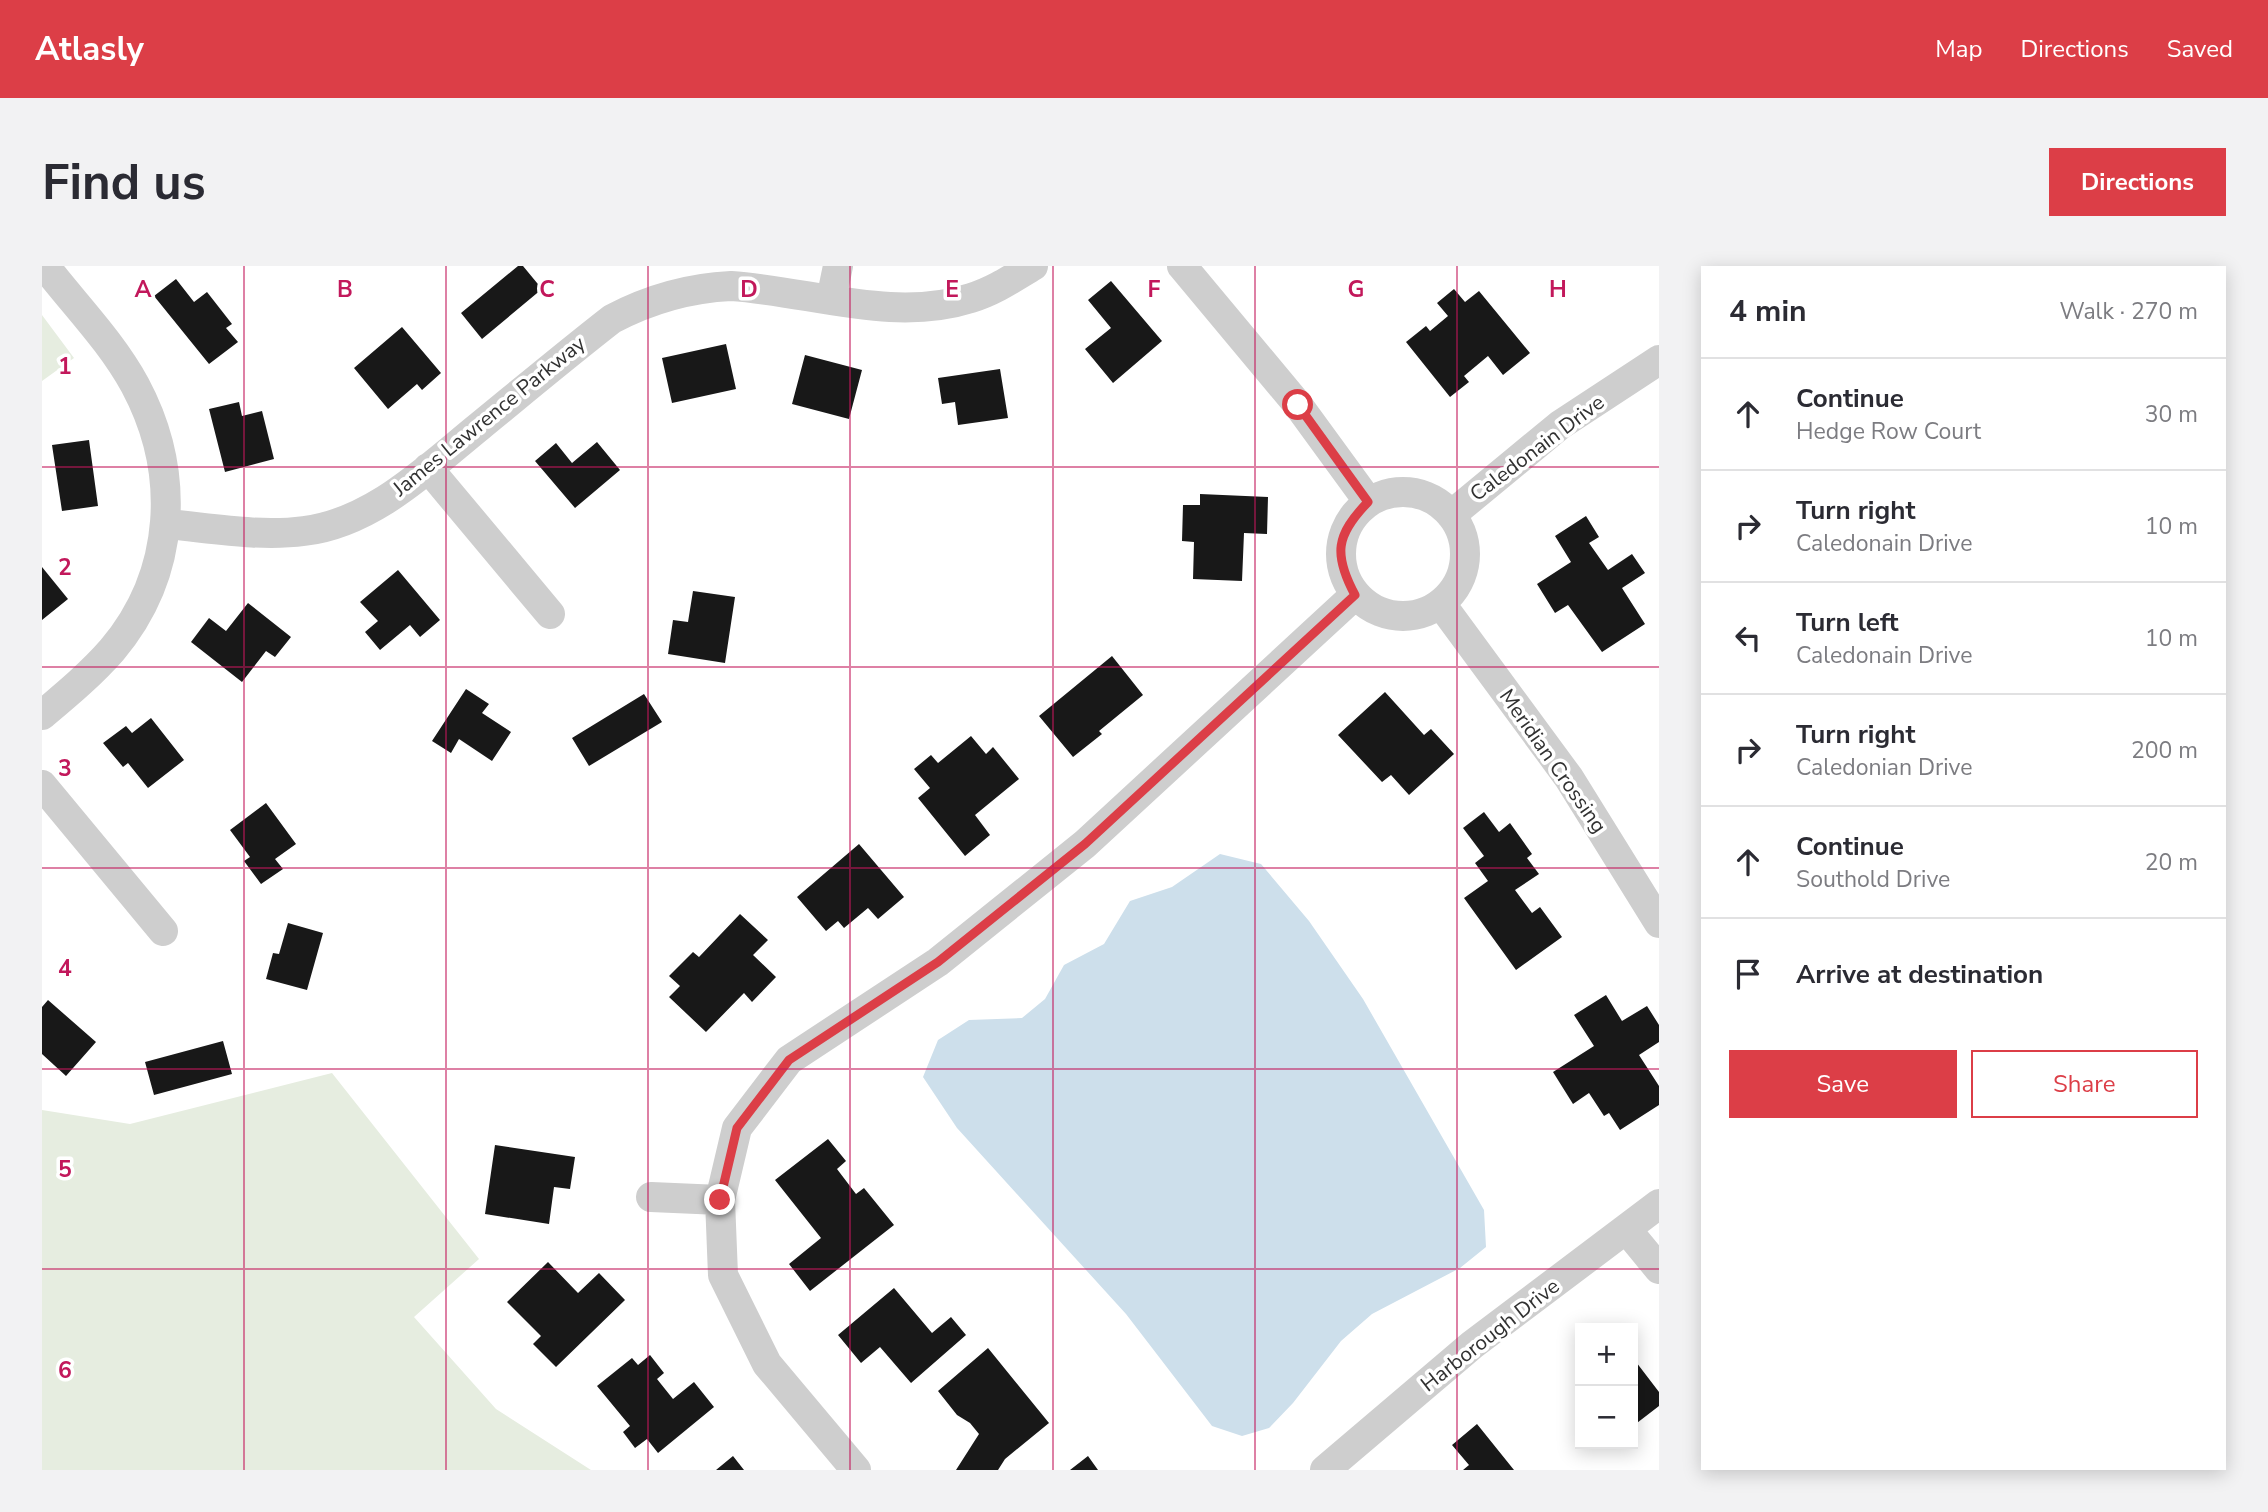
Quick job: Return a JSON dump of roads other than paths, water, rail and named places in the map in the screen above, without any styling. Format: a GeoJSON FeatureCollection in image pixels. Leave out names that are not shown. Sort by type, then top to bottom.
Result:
{"type":"FeatureCollection","features":[{"type":"Feature","properties":{"kind":"street"},"geometry":{"type":"LineString","coordinates":[[42,715],[88,677],[114,648],[135,618],[150,585],[160,553],[166,524],[167,494],[162,458],[152,424],[135,385],[112,349],[45,266]]}},
{"type":"Feature","properties":{"kind":"street"},"geometry":{"type":"LineString","coordinates":[[831,300],[838,266]]}},
{"type":"Feature","properties":{"kind":"street","name":"James Lawrence Parkway"},"geometry":{"type":"LineString","coordinates":[[166,524],[275,534],[336,524],[368,511],[428,468],[612,319],[671,294],[720,287],[755,288],[906,308],[935,306],[971,298],[1005,284],[1033,266]]}},
{"type":"Feature","properties":{"kind":"street"},"geometry":{"type":"LineString","coordinates":[[1182,266],[1298,405],[1368,502],[1350,521],[1340,546],[1343,572],[1355,595],[1374,610],[1397,616],[1420,614],[1441,604]]}},
{"type":"Feature","properties":{"kind":"street","name":"Caledonain Drive"},"geometry":{"type":"LineString","coordinates":[[1451,514],[1560,425],[1659,360]]}},
{"type":"Feature","properties":{"kind":"street"},"geometry":{"type":"LineString","coordinates":[[428,468],[550,614]]}},
{"type":"Feature","properties":{"kind":"street","name":"Caledonain Drive"},"geometry":{"type":"LineString","coordinates":[[1368,502],[1389,493],[1412,492],[1434,500],[1451,514],[1463,537],[1465,561],[1457,585],[1441,604]]}},
{"type":"Feature","properties":{"kind":"street"},"geometry":{"type":"LineString","coordinates":[[856,1470],[767,1364],[723,1275],[720,1200],[737,1128],[789,1060],[938,962],[1085,844],[1355,595]]}},
{"type":"Feature","properties":{"kind":"street","name":"Meridian Crossing"},"geometry":{"type":"LineString","coordinates":[[1441,604],[1569,778],[1659,923]]}},
{"type":"Feature","properties":{"kind":"street"},"geometry":{"type":"LineString","coordinates":[[42,785],[163,931]]}},
{"type":"Feature","properties":{"kind":"street"},"geometry":{"type":"LineString","coordinates":[[651,1197],[720,1200]]}},
{"type":"Feature","properties":{"kind":"street","name":"Harborough Drive"},"geometry":{"type":"LineString","coordinates":[[1325,1470],[1472,1345],[1659,1204]]}},
{"type":"Feature","properties":{"kind":"street"},"geometry":{"type":"LineString","coordinates":[[1627,1230],[1659,1269]]}},
{"type":"Feature","properties":{"kind":"water"},"geometry":{"type":"Polygon","coordinates":[[[1220,854],[1261,864],[1309,921],[1363,999],[1484,1210],[1486,1247],[1460,1268],[1372,1314],[1341,1341],[1293,1403],[1269,1428],[1242,1436],[1212,1426],[1126,1314],[957,1128],[923,1077],[938,1040],[969,1020],[1022,1018],[1045,999],[1064,965],[1104,944],[1130,901],[1172,887],[1220,854]]]}}]}
